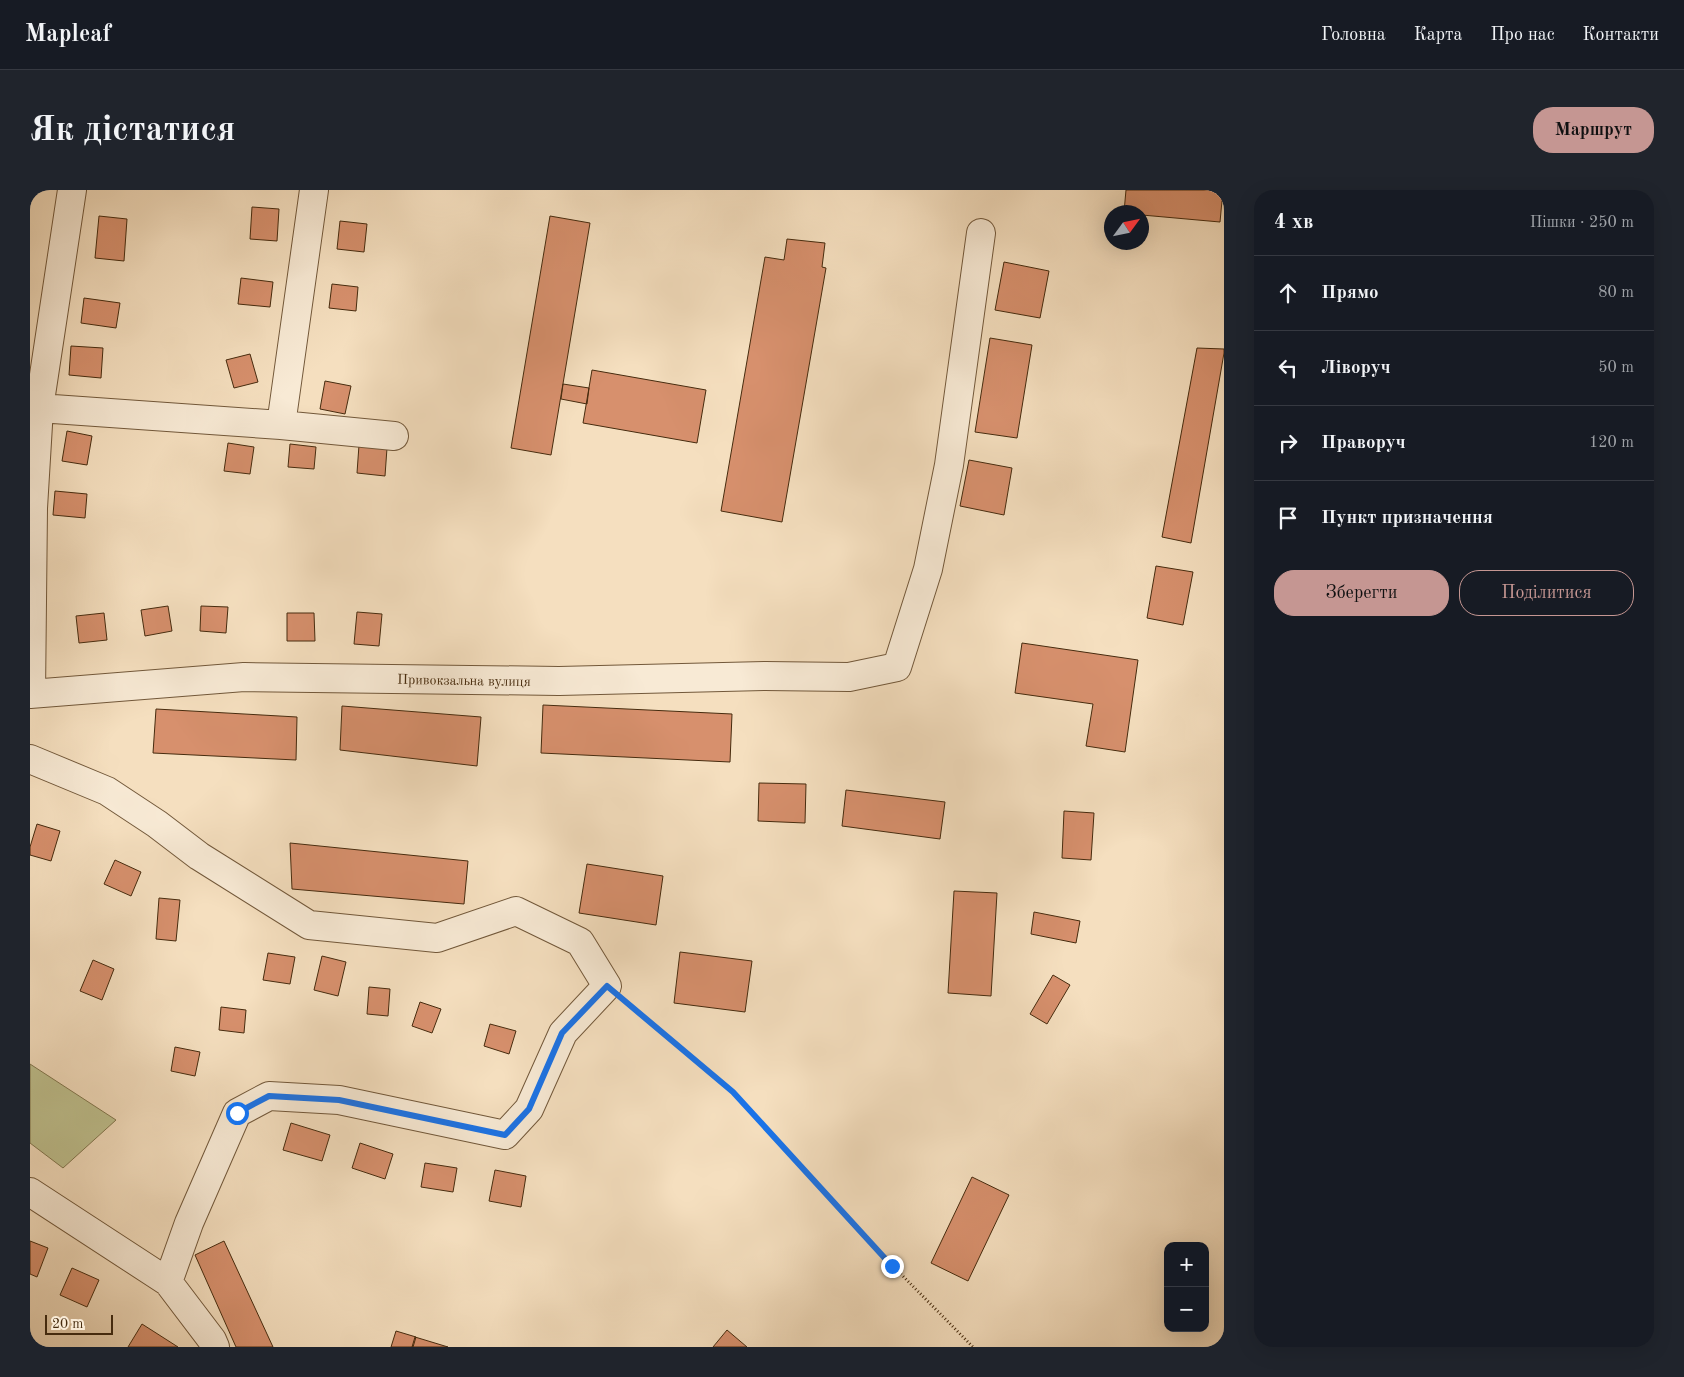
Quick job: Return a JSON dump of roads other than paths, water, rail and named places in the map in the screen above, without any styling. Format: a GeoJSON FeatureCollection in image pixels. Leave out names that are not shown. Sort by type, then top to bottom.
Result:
{"type":"FeatureCollection","features":[{"type":"Feature","properties":{"kind":"street"},"geometry":{"type":"LineString","coordinates":[[30,694],[33,508],[39,408],[72,190]]}},
{"type":"Feature","properties":{"kind":"street"},"geometry":{"type":"LineString","coordinates":[[281,425],[314,190]]}},
{"type":"Feature","properties":{"kind":"street","name":"Привокзальна вулиця"},"geometry":{"type":"LineString","coordinates":[[30,694],[244,677],[559,681],[765,676],[849,677],[897,667],[928,570],[949,465],[981,233]]}},
{"type":"Feature","properties":{"kind":"street"},"geometry":{"type":"LineString","coordinates":[[39,408],[281,425],[394,436]]}},
{"type":"Feature","properties":{"kind":"street"},"geometry":{"type":"LineString","coordinates":[[30,759],[107,791],[157,824],[199,856],[309,925],[437,938],[516,911],[580,942],[607,986],[562,1033],[529,1109],[505,1135],[339,1100],[269,1096],[237,1113],[189,1223],[168,1282]]}},
{"type":"Feature","properties":{"kind":"street"},"geometry":{"type":"LineString","coordinates":[[30,1192],[168,1282],[212,1340],[215,1347]]}}]}
